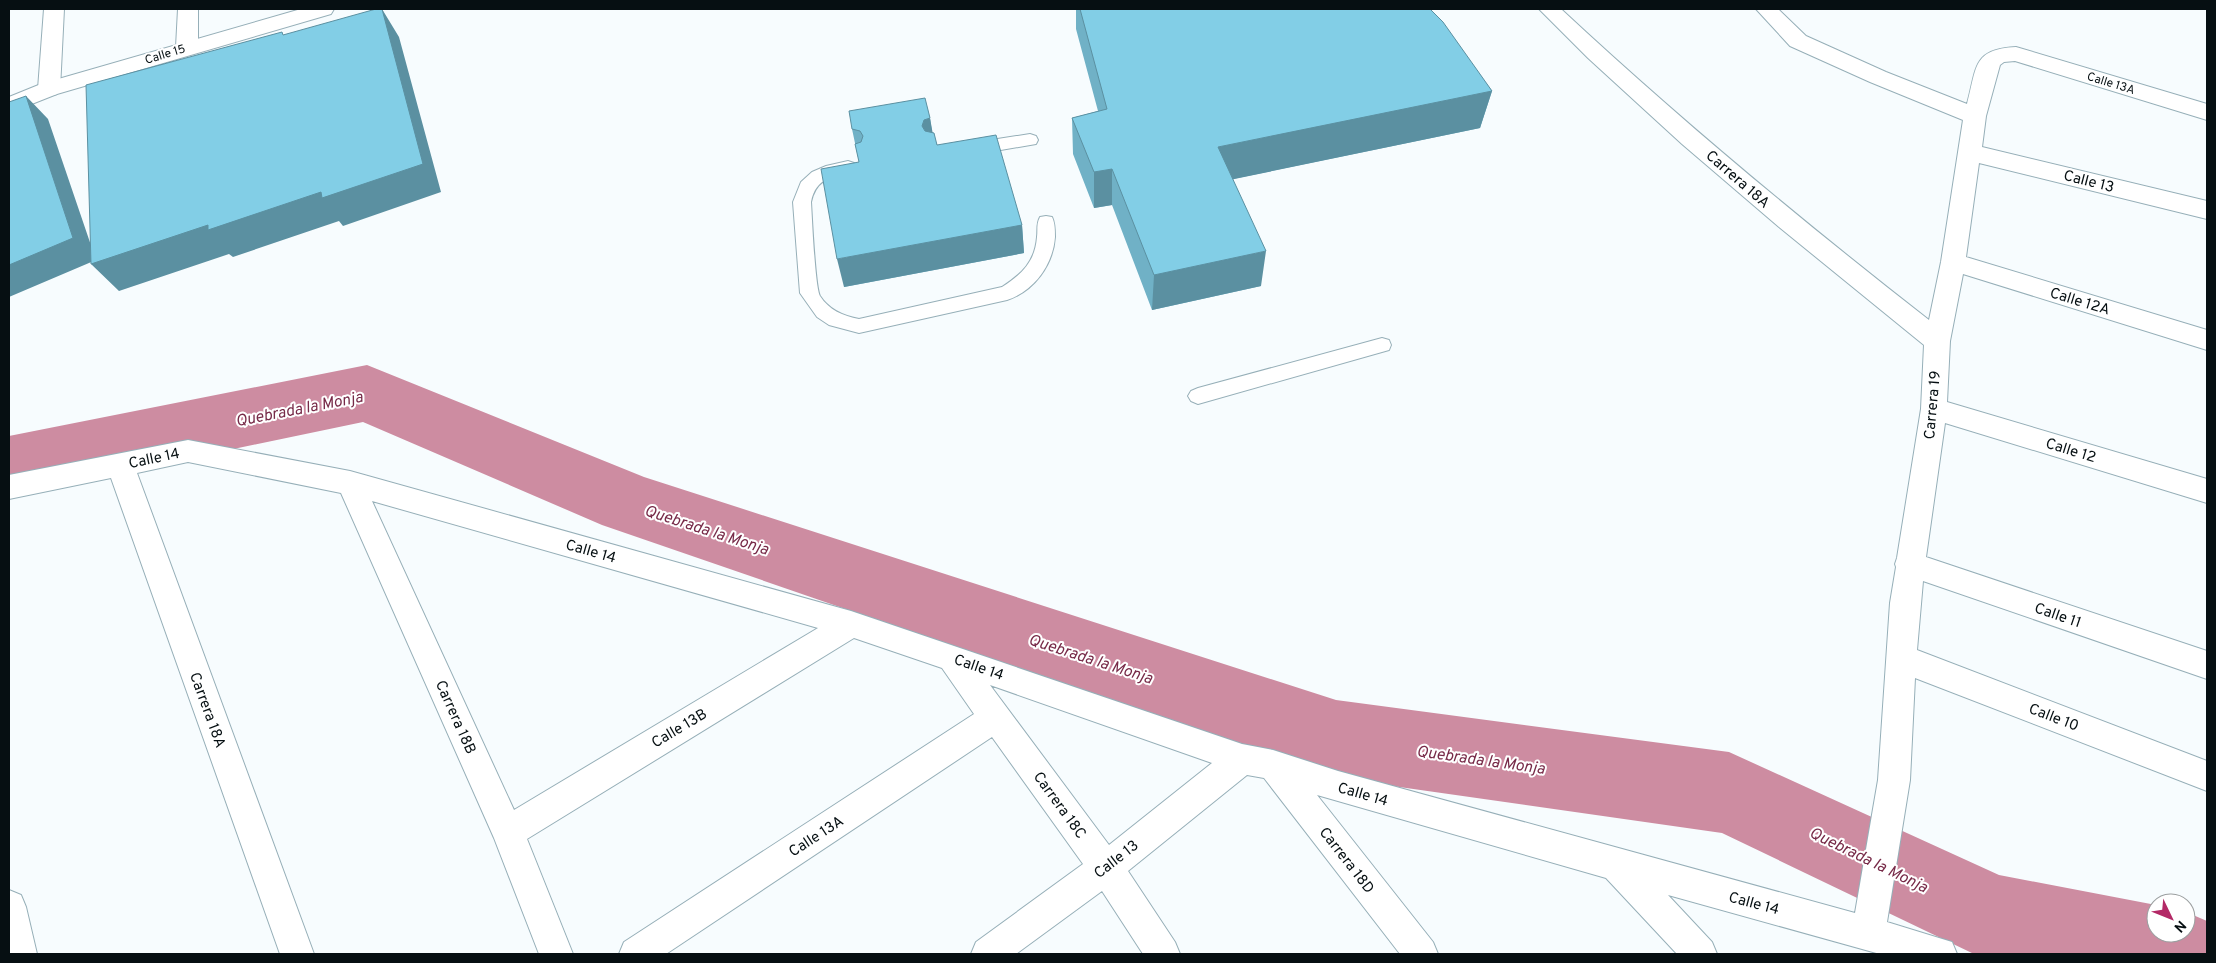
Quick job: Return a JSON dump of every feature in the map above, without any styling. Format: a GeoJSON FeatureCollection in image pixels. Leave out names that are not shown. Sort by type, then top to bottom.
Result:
{"type":"FeatureCollection","features":[{"type":"Feature","properties":{"kind":"street"},"geometry":{"type":"LineString","coordinates":[[49,89],[54,9]]}},
{"type":"Feature","properties":{"kind":"street"},"geometry":{"type":"LineString","coordinates":[[187,48],[188,9]]}},
{"type":"Feature","properties":{"kind":"street","name":"Calle 15"},"geometry":{"type":"LineString","coordinates":[[9,105],[49,89],[324,9]]}},
{"type":"Feature","properties":{"kind":"street","name":"Carrera 18A"},"geometry":{"type":"LineString","coordinates":[[1549,9],[1607,65],[1790,224],[1937,341]]}},
{"type":"Feature","properties":{"kind":"street"},"geometry":{"type":"LineString","coordinates":[[1766,9],[1798,41],[1878,77],[1975,116]]}},
{"type":"Feature","properties":{"kind":"street","name":"Carrera 19"},"geometry":{"type":"LineString","coordinates":[[1868,934],[1894,780],[1909,564],[1934,409],[1937,341],[1953,262],[1975,116],[1990,62],[1999,55],[2016,54]]}},
{"type":"Feature","properties":{"kind":"street","name":"Calle 13A"},"geometry":{"type":"LineString","coordinates":[[2016,54],[2207,112]]}},
{"type":"Feature","properties":{"kind":"street","name":"Calle 13"},"geometry":{"type":"LineString","coordinates":[[1970,153],[2207,210]]}},
{"type":"Feature","properties":{"kind":"street","name":"Calle 12A"},"geometry":{"type":"LineString","coordinates":[[1953,262],[2207,340]]}},
{"type":"Feature","properties":{"kind":"street","name":"Calle 12"},"geometry":{"type":"LineString","coordinates":[[1934,409],[2207,491]]}},
{"type":"Feature","properties":{"kind":"street","name":"Calle 14"},"geometry":{"type":"LineString","coordinates":[[9,487],[188,451],[350,483],[851,624],[1257,762],[1338,787],[1940,954]]}},
{"type":"Feature","properties":{"kind":"street","name":"Carrera 18A"},"geometry":{"type":"LineString","coordinates":[[120,465],[296,954]]}},
{"type":"Feature","properties":{"kind":"street","name":"Carrera 18B"},"geometry":{"type":"LineString","coordinates":[[350,483],[508,832],[556,954]]}},
{"type":"Feature","properties":{"kind":"street","name":"Calle 11"},"geometry":{"type":"LineString","coordinates":[[1909,564],[2207,665]]}},
{"type":"Feature","properties":{"kind":"street","name":"Calle 13B"},"geometry":{"type":"LineString","coordinates":[[508,832],[851,624]]}},
{"type":"Feature","properties":{"kind":"street","name":"Carrera 18C"},"geometry":{"type":"LineString","coordinates":[[952,658],[1106,868],[1163,954]]}},
{"type":"Feature","properties":{"kind":"street","name":"Calle 10"},"geometry":{"type":"LineString","coordinates":[[1901,658],[2207,776]]}},
{"type":"Feature","properties":{"kind":"street","name":"Calle 13A"},"geometry":{"type":"LineString","coordinates":[[636,954],[996,717]]}},
{"type":"Feature","properties":{"kind":"street","name":"Calle 13"},"geometry":{"type":"LineString","coordinates":[[988,954],[1257,762]]}},
{"type":"Feature","properties":{"kind":"street","name":"Carrera 18D"},"geometry":{"type":"LineString","coordinates":[[1257,762],[1421,954]]}},
{"type":"Feature","properties":{"kind":"street"},"geometry":{"type":"LineString","coordinates":[[1617,865],[1700,954]]}},
{"type":"Feature","properties":{"kind":"street"},"geometry":{"type":"LineString","coordinates":[[9,907],[20,954]]}},
{"type":"Feature","properties":{"kind":"lane"},"geometry":{"type":"LineString","coordinates":[[955,151],[1030,140]]}},
{"type":"Feature","properties":{"kind":"lane"},"geometry":{"type":"LineString","coordinates":[[860,166],[831,170],[819,175],[809,183],[803,192],[809,293],[815,305],[826,316],[841,323],[859,326],[1007,293],[1026,280],[1040,265],[1047,248],[1046,222]]}},
{"type":"Feature","properties":{"kind":"lane"},"geometry":{"type":"LineString","coordinates":[[1198,396],[1382,345]]}},
{"type":"Feature","properties":{"kind":"building"},"geometry":{"type":"Polygon","coordinates":[[[376,9],[382,9],[423,164],[322,198],[321,192],[208,230],[208,225],[91,264],[86,85],[282,32],[283,35],[376,9]]]}},
{"type":"Feature","properties":{"kind":"building"},"geometry":{"type":"Polygon","coordinates":[[[1080,9],[1430,9],[1443,22],[1492,91],[1218,147],[1266,251],[1154,275],[1112,169],[1094,172],[1072,118],[1107,109],[1080,9]]]}},
{"type":"Feature","properties":{"kind":"building"},"geometry":{"type":"Polygon","coordinates":[[[26,96],[73,238],[9,265],[9,102],[26,96]]]}},
{"type":"Feature","properties":{"kind":"building"},"geometry":{"type":"Polygon","coordinates":[[[925,98],[930,118],[924,120],[922,126],[925,131],[934,133],[937,145],[996,135],[1022,225],[837,259],[821,169],[859,162],[855,144],[861,142],[863,136],[860,131],[852,129],[849,111],[925,98]]]}},
{"type":"Feature","properties":{"kind":"waterway","name":"Quebrada la Monja"},"geometry":{"type":"LineString","coordinates":[[9,466],[367,393],[628,503],[1336,739],[1729,793],[1993,918],[2179,954]]}}]}
